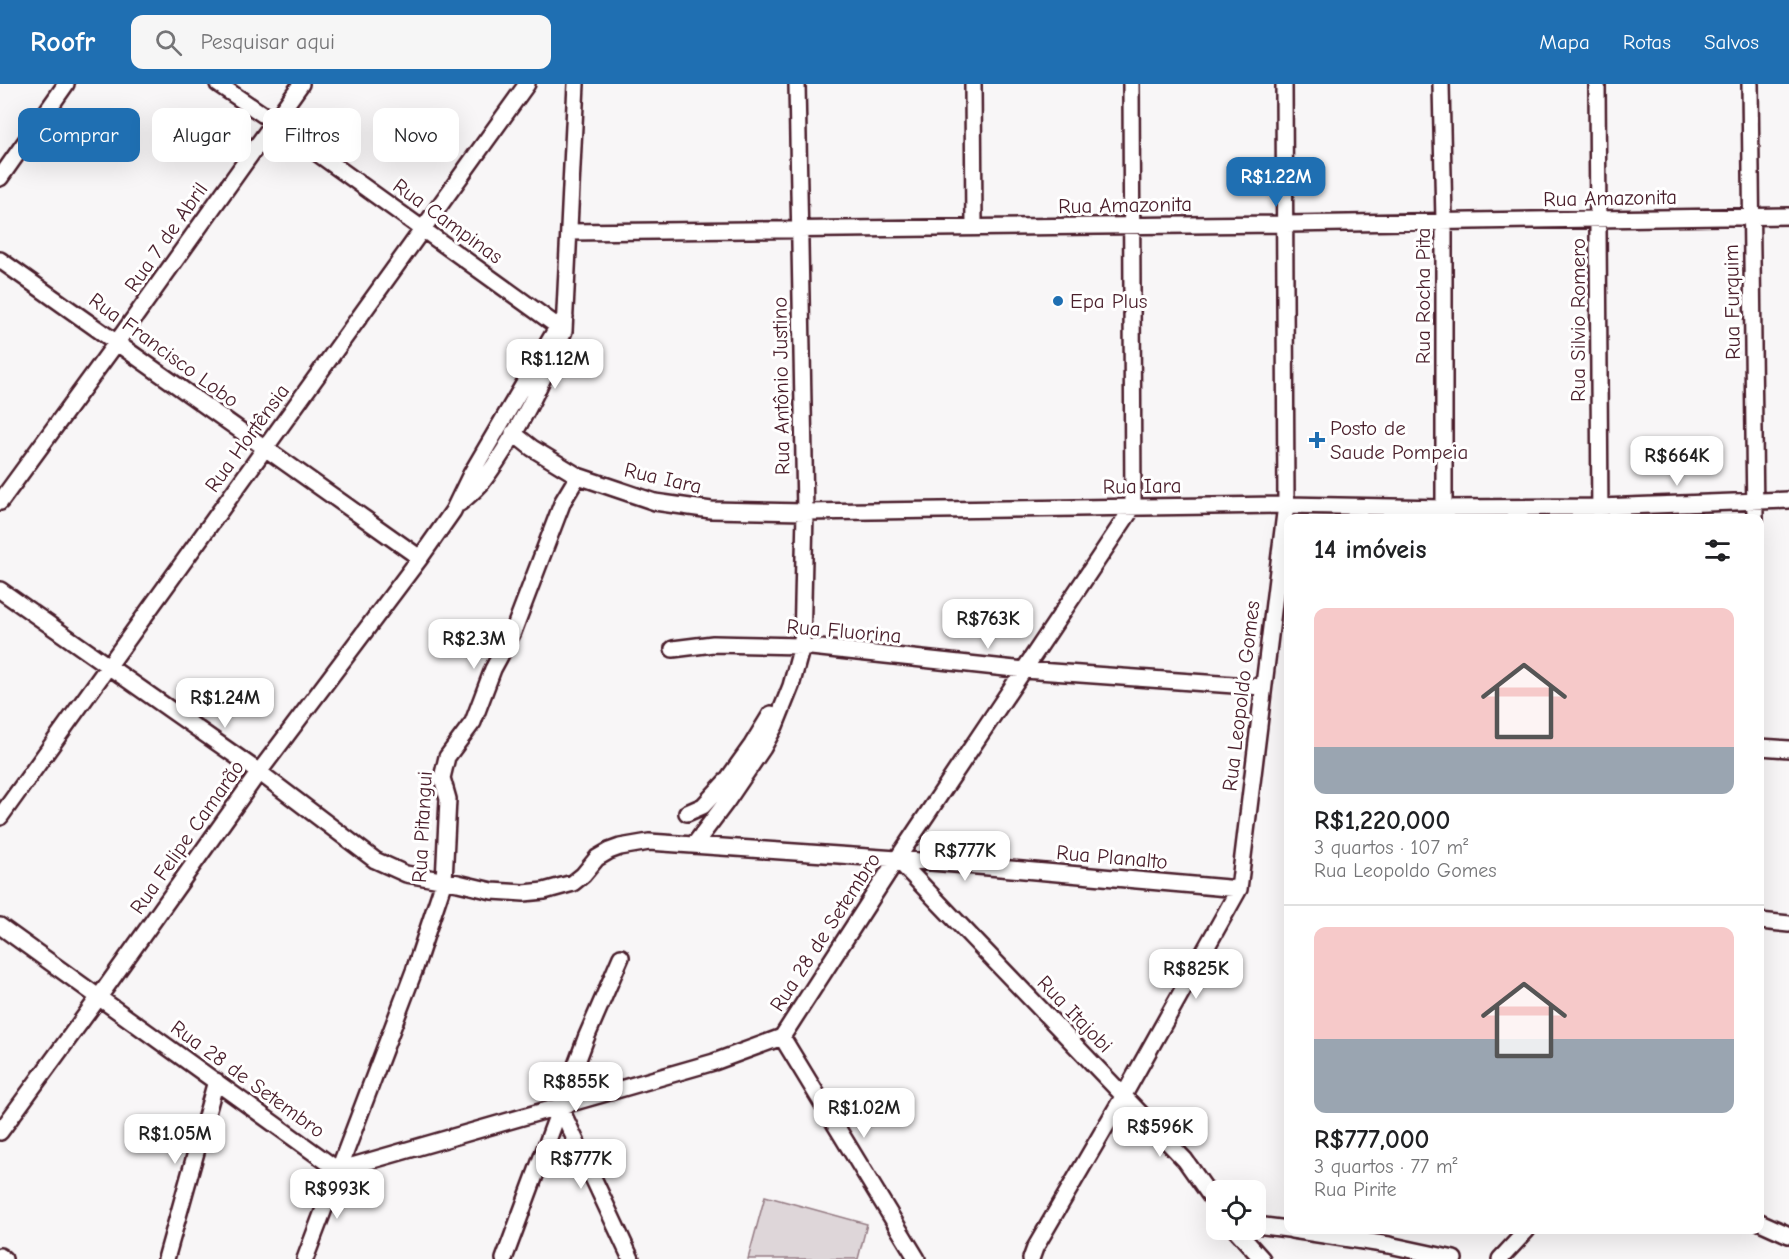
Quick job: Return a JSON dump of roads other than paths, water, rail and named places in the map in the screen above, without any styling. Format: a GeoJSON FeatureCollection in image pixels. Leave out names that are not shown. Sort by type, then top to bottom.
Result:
{"type":"FeatureCollection","features":[{"type":"Feature","properties":{"kind":"street"},"geometry":{"type":"LineString","coordinates":[[0,178],[66,84]]}},
{"type":"Feature","properties":{"kind":"street","name":"Rua Campinas"},"geometry":{"type":"LineString","coordinates":[[218,84],[263,115]]}},
{"type":"Feature","properties":{"kind":"street","name":"Rua 7 de Abril"},"geometry":{"type":"LineString","coordinates":[[284,108],[301,84]]}},
{"type":"Feature","properties":{"kind":"street","name":"Rua Hortênsia"},"geometry":{"type":"LineString","coordinates":[[0,817],[527,84]]}},
{"type":"Feature","properties":{"kind":"street"},"geometry":{"type":"LineString","coordinates":[[562,325],[576,84]]}},
{"type":"Feature","properties":{"kind":"street","name":"Rua Antônio Justino"},"geometry":{"type":"LineString","coordinates":[[694,844],[728,801],[775,726],[791,686],[802,646],[805,512],[797,84]]}},
{"type":"Feature","properties":{"kind":"street"},"geometry":{"type":"LineString","coordinates":[[973,84],[974,228]]}},
{"type":"Feature","properties":{"kind":"street"},"geometry":{"type":"LineString","coordinates":[[1131,84],[1133,507]]}},
{"type":"Feature","properties":{"kind":"street","name":"Rua Leopoldo Gomes"},"geometry":{"type":"LineString","coordinates":[[1284,84],[1285,514]]}},
{"type":"Feature","properties":{"kind":"street","name":"Rua Rocha Pita"},"geometry":{"type":"LineString","coordinates":[[1441,84],[1444,221],[1444,508]]}},
{"type":"Feature","properties":{"kind":"street","name":"Rua Silvio Romero"},"geometry":{"type":"LineString","coordinates":[[1597,84],[1600,513]]}},
{"type":"Feature","properties":{"kind":"street","name":"Rua Furquim"},"geometry":{"type":"LineString","coordinates":[[1750,84],[1755,514]]}},
{"type":"Feature","properties":{"kind":"street","name":"Rua 7 de Abril"},"geometry":{"type":"LineString","coordinates":[[0,502],[263,137]]}},
{"type":"Feature","properties":{"kind":"street","name":"Rua Campinas"},"geometry":{"type":"LineString","coordinates":[[330,162],[562,325]]}},
{"type":"Feature","properties":{"kind":"street","name":"Rua Amazonita"},"geometry":{"type":"LineString","coordinates":[[569,232],[1789,216]]}},
{"type":"Feature","properties":{"kind":"street","name":"Rua Francisco Lobo"},"geometry":{"type":"LineString","coordinates":[[0,260],[420,558]]}},
{"type":"Feature","properties":{"kind":"street","name":"Rua Felipe Camarão"},"geometry":{"type":"LineString","coordinates":[[453,511],[483,482],[513,434],[552,360],[562,325]]}},
{"type":"Feature","properties":{"kind":"street","name":"Rua Felipe Camarão"},"geometry":{"type":"LineString","coordinates":[[0,1132],[259,772],[453,511],[471,474],[562,325]]}},
{"type":"Feature","properties":{"kind":"street","name":"Rua Iara"},"geometry":{"type":"LineString","coordinates":[[513,434],[578,476],[666,503],[711,510],[805,512],[1286,505],[1600,513],[1755,500],[1789,500]]}},
{"type":"Feature","properties":{"kind":"street","name":"Rua Pitangui"},"geometry":{"type":"LineString","coordinates":[[305,1259],[414,971],[444,881],[448,799],[447,788],[442,778],[447,757],[473,722],[492,669],[517,623],[563,501],[578,476]]}},
{"type":"Feature","properties":{"kind":"street","name":"Rua 28 de Setembro"},"geometry":{"type":"LineString","coordinates":[[0,926],[338,1170],[714,1062],[782,1037],[897,859],[1133,507]]}},
{"type":"Feature","properties":{"kind":"street","name":"Rua Leopoldo Gomes"},"geometry":{"type":"LineString","coordinates":[[1031,1259],[1035,1248],[1239,889],[1284,520]]}},
{"type":"Feature","properties":{"kind":"street"},"geometry":{"type":"LineString","coordinates":[[0,590],[259,772],[375,860],[406,874],[492,891],[524,893],[544,891],[573,883],[597,858],[620,847],[649,842],[694,844]]}},
{"type":"Feature","properties":{"kind":"street","name":"Rua Fluorina"},"geometry":{"type":"LineString","coordinates":[[673,649],[713,644],[802,646],[1024,670],[1262,687]]}},
{"type":"Feature","properties":{"kind":"street","name":"Rua Antônio Justino"},"geometry":{"type":"LineString","coordinates":[[687,813],[703,807],[727,780],[791,686]]}},
{"type":"Feature","properties":{"kind":"street"},"geometry":{"type":"LineString","coordinates":[[1764,747],[1789,749]]}},
{"type":"Feature","properties":{"kind":"street","name":"Rua Planalto"},"geometry":{"type":"LineString","coordinates":[[694,844],[1239,889]]}},
{"type":"Feature","properties":{"kind":"street","name":"Rua Itajobi"},"geometry":{"type":"LineString","coordinates":[[897,859],[1185,1160],[1206,1190]]}},
{"type":"Feature","properties":{"kind":"street"},"geometry":{"type":"LineString","coordinates":[[1764,921],[1789,924]]}},
{"type":"Feature","properties":{"kind":"street"},"geometry":{"type":"LineString","coordinates":[[504,1259],[586,1038],[621,957]]}},
{"type":"Feature","properties":{"kind":"street"},"geometry":{"type":"LineString","coordinates":[[782,1037],[917,1259]]}},
{"type":"Feature","properties":{"kind":"street"},"geometry":{"type":"LineString","coordinates":[[166,1259],[216,1081]]}},
{"type":"Feature","properties":{"kind":"street"},"geometry":{"type":"LineString","coordinates":[[560,1107],[631,1259]]}},
{"type":"Feature","properties":{"kind":"street"},"geometry":{"type":"LineString","coordinates":[[1764,1224],[1789,1235]]}},
{"type":"Feature","properties":{"kind":"street"},"geometry":{"type":"LineString","coordinates":[[1266,1226],[1284,1229]]}},
{"type":"Feature","properties":{"kind":"street"},"geometry":{"type":"LineString","coordinates":[[1316,1234],[1389,1245],[1454,1259]]}},
{"type":"Feature","properties":{"kind":"street"},"geometry":{"type":"LineString","coordinates":[[1500,1259],[1523,1234]]}},
{"type":"Feature","properties":{"kind":"street"},"geometry":{"type":"LineString","coordinates":[[1245,1240],[1262,1259]]}},
{"type":"Feature","properties":{"kind":"street"},"geometry":{"type":"LineString","coordinates":[[0,1256],[4,1259]]}},
{"type":"Feature","properties":{"kind":"place","name":"Epa Plus"},"geometry":{"type":"Point","coordinates":[1058,301]}},
{"type":"Feature","properties":{"kind":"place","name":"Posto de Saude Pompeia"},"geometry":{"type":"Point","coordinates":[1317,440]}}]}
